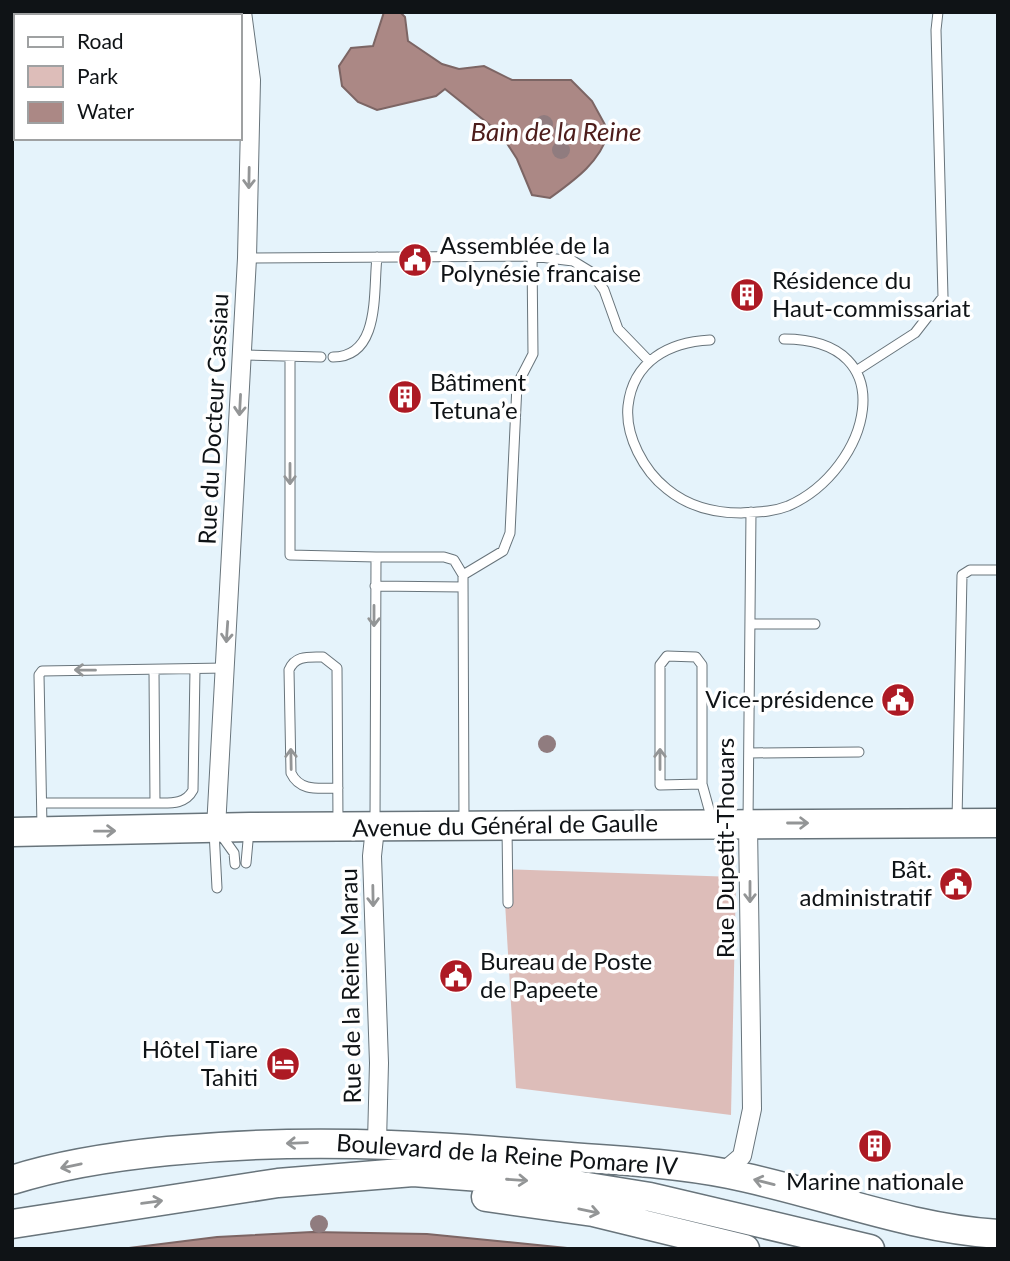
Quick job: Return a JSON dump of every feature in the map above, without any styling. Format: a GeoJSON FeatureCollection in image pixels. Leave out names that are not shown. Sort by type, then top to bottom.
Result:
{"type":"FeatureCollection","features":[{"type":"Feature","properties":{"kind":"main road","name":"Avenue du Général de Gaulle"},"geometry":{"type":"LineString","coordinates":[[12,832],[53,825],[338,829],[998,823]]}},
{"type":"Feature","properties":{"kind":"main road","name":"Boulevard de la Reine Pomare IV"},"geometry":{"type":"LineString","coordinates":[[12,1180],[91,1161],[172,1150],[261,1144],[377,1142],[687,1167],[722,1173],[931,1225],[998,1234]]}},
{"type":"Feature","properties":{"kind":"main road"},"geometry":{"type":"LineString","coordinates":[[512,1152],[637,1175],[919,1240],[992,1249]]}},
{"type":"Feature","properties":{"kind":"main road"},"geometry":{"type":"LineString","coordinates":[[12,1224],[278,1183],[414,1172],[563,1183],[728,1213],[870,1249]]}},
{"type":"Feature","properties":{"kind":"main road","name":"Boulevard de la Reine Pomare IV"},"geometry":{"type":"LineString","coordinates":[[278,1183],[526,1200],[593,1212],[745,1249]]}},
{"type":"Feature","properties":{"kind":"street","name":"Rue du Docteur Cassiau"},"geometry":{"type":"LineString","coordinates":[[215,828],[247,258],[251,80],[242,12]]}},
{"type":"Feature","properties":{"kind":"street","name":"Rue Dupetit-Thouars"},"geometry":{"type":"LineString","coordinates":[[722,1173],[742,1156],[752,1109],[748,824]]}},
{"type":"Feature","properties":{"kind":"street","name":"Rue de la Reine Marau"},"geometry":{"type":"LineString","coordinates":[[375,828],[372,856],[379,1063],[377,1142]]}},
{"type":"Feature","properties":{"kind":"lane"},"geometry":{"type":"LineString","coordinates":[[856,372],[915,333],[943,297],[936,30],[939,12]]}},
{"type":"Feature","properties":{"kind":"lane"},"geometry":{"type":"LineString","coordinates":[[247,258],[532,256],[573,261],[591,272],[600,283],[618,329],[649,361]]}},
{"type":"Feature","properties":{"kind":"lane"},"geometry":{"type":"LineString","coordinates":[[463,575],[503,551],[510,533],[517,385],[533,354],[532,256]]}},
{"type":"Feature","properties":{"kind":"lane"},"geometry":{"type":"LineString","coordinates":[[332,357],[349,355],[364,343],[370,331],[377,257]]}},
{"type":"Feature","properties":{"kind":"lane"},"geometry":{"type":"LineString","coordinates":[[710,340],[677,344],[649,361],[633,386],[627,413],[631,435],[647,468],[665,488],[691,504],[717,512],[751,512],[779,509],[801,499],[821,482],[848,452],[859,433],[864,411],[863,392],[856,372],[844,356],[828,345],[806,339],[784,339]]}},
{"type":"Feature","properties":{"kind":"lane"},"geometry":{"type":"LineString","coordinates":[[243,355],[321,357]]}},
{"type":"Feature","properties":{"kind":"lane"},"geometry":{"type":"LineString","coordinates":[[290,357],[290,555],[444,557],[454,560],[463,575],[464,827]]}},
{"type":"Feature","properties":{"kind":"lane","name":"Rue Dupetit-Thouars"},"geometry":{"type":"LineString","coordinates":[[748,824],[751,512]]}},
{"type":"Feature","properties":{"kind":"lane"},"geometry":{"type":"LineString","coordinates":[[375,828],[376,557]]}},
{"type":"Feature","properties":{"kind":"lane"},"geometry":{"type":"LineString","coordinates":[[957,823],[962,575],[970,570],[998,570]]}},
{"type":"Feature","properties":{"kind":"lane"},"geometry":{"type":"LineString","coordinates":[[375,586],[463,587]]}},
{"type":"Feature","properties":{"kind":"lane"},"geometry":{"type":"LineString","coordinates":[[750,624],[815,624]]}},
{"type":"Feature","properties":{"kind":"lane"},"geometry":{"type":"LineString","coordinates":[[702,784],[660,785],[660,665],[667,656],[696,657],[702,665],[702,784],[713,824]]}},
{"type":"Feature","properties":{"kind":"lane"},"geometry":{"type":"LineString","coordinates":[[338,788],[306,788],[295,782],[291,774],[289,670],[292,663],[300,657],[324,657],[337,668],[338,788],[338,829]]}},
{"type":"Feature","properties":{"kind":"lane"},"geometry":{"type":"LineString","coordinates":[[42,803],[155,803],[180,802],[189,798],[193,790],[195,668]]}},
{"type":"Feature","properties":{"kind":"lane"},"geometry":{"type":"LineString","coordinates":[[53,825],[42,803],[40,675],[43,671],[225,668]]}},
{"type":"Feature","properties":{"kind":"lane"},"geometry":{"type":"LineString","coordinates":[[154,671],[155,803]]}},
{"type":"Feature","properties":{"kind":"lane"},"geometry":{"type":"LineString","coordinates":[[750,753],[859,752]]}},
{"type":"Feature","properties":{"kind":"lane"},"geometry":{"type":"LineString","coordinates":[[53,825],[56,803]]}},
{"type":"Feature","properties":{"kind":"lane"},"geometry":{"type":"LineString","coordinates":[[246,863],[250,827]]}},
{"type":"Feature","properties":{"kind":"lane"},"geometry":{"type":"LineString","coordinates":[[507,827],[508,903]]}},
{"type":"Feature","properties":{"kind":"lane"},"geometry":{"type":"LineString","coordinates":[[215,828],[234,853],[235,864]]}},
{"type":"Feature","properties":{"kind":"lane"},"geometry":{"type":"LineString","coordinates":[[215,828],[218,888]]}},
{"type":"Feature","properties":{"kind":"green space"},"geometry":{"type":"Polygon","coordinates":[[[503,869],[736,877],[731,1115],[516,1088],[503,869]]]}},
{"type":"Feature","properties":{"kind":"water","name":"Bain de la Reine"},"geometry":{"type":"Polygon","coordinates":[[[384,12],[400,12],[405,17],[408,41],[442,64],[459,69],[484,66],[512,80],[571,80],[592,101],[609,132],[599,153],[577,177],[550,198],[532,195],[517,159],[501,134],[445,89],[436,96],[377,110],[358,102],[342,86],[339,66],[351,48],[373,46],[384,12]]]}},
{"type":"Feature","properties":{"kind":"water"},"geometry":{"type":"Polygon","coordinates":[[[312,1232],[427,1234],[577,1249],[121,1249],[217,1237],[312,1232]]]}},
{"type":"Feature","properties":{"kind":"place","name":"Assemblée de la Polynésie francaise"},"geometry":{"type":"Point","coordinates":[415,260]}},
{"type":"Feature","properties":{"kind":"place","name":"Résidence du Haut-commissariat"},"geometry":{"type":"Point","coordinates":[747,295]}},
{"type":"Feature","properties":{"kind":"place","name":"Bâtiment Tetuna’e"},"geometry":{"type":"Point","coordinates":[405,397]}},
{"type":"Feature","properties":{"kind":"place","name":"Vice-présidence"},"geometry":{"type":"Point","coordinates":[898,700]}},
{"type":"Feature","properties":{"kind":"place","name":"Bât. administratif"},"geometry":{"type":"Point","coordinates":[956,884]}},
{"type":"Feature","properties":{"kind":"place","name":"Bureau de Poste de Papeete"},"geometry":{"type":"Point","coordinates":[456,976]}},
{"type":"Feature","properties":{"kind":"place","name":"Hôtel Tiare Tahiti"},"geometry":{"type":"Point","coordinates":[283,1064]}},
{"type":"Feature","properties":{"kind":"place","name":"Marine nationale"},"geometry":{"type":"Point","coordinates":[875,1146]}}]}
